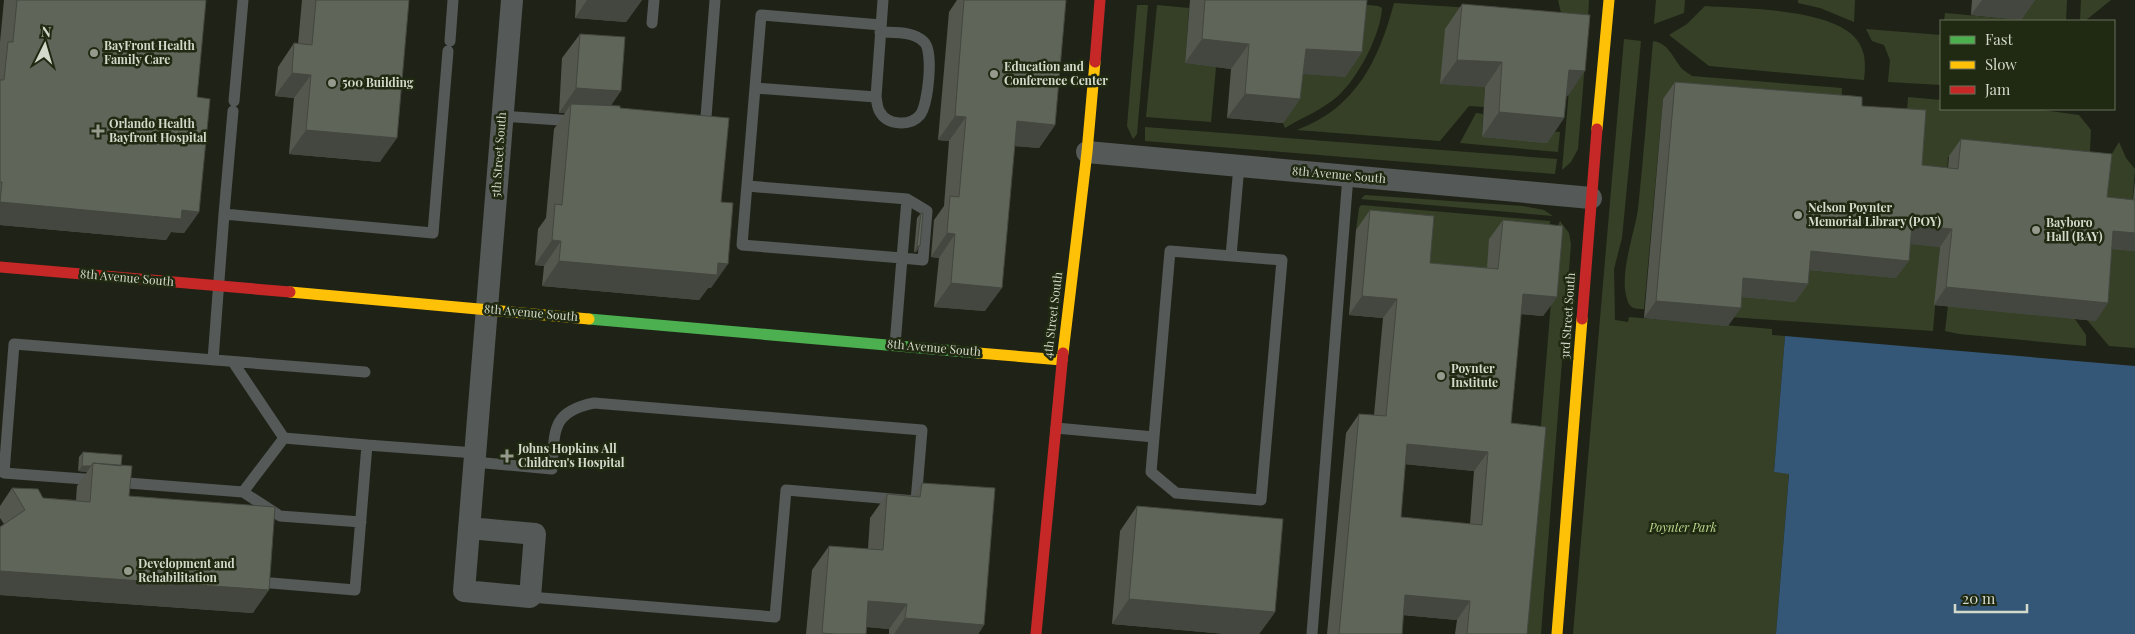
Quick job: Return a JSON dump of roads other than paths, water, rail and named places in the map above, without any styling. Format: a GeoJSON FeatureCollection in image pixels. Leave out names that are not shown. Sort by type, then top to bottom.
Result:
{"type":"FeatureCollection","features":[{"type":"Feature","properties":{"kind":"street","name":"5th Street South"},"geometry":{"type":"LineString","coordinates":[[512,0],[464,591],[530,596]]}},
{"type":"Feature","properties":{"kind":"street","name":"4th Street South"},"geometry":{"type":"LineString","coordinates":[[1036,634],[1062,360],[1087,152],[1100,0]]}},
{"type":"Feature","properties":{"kind":"street","name":"3rd Street South"},"geometry":{"type":"LineString","coordinates":[[1557,634],[1591,198],[1609,0]]}},
{"type":"Feature","properties":{"kind":"street","name":"8th Avenue South"},"geometry":{"type":"LineString","coordinates":[[1087,152],[1591,198]]}},
{"type":"Feature","properties":{"kind":"street","name":"8th Avenue South"},"geometry":{"type":"LineString","coordinates":[[0,267],[1062,360]]}},
{"type":"Feature","properties":{"kind":"street"},"geometry":{"type":"LineString","coordinates":[[469,528],[535,534],[530,596]]}},
{"type":"Feature","properties":{"kind":"lane"},"geometry":{"type":"LineString","coordinates":[[213,360],[242,0]]}},
{"type":"Feature","properties":{"kind":"lane"},"geometry":{"type":"LineString","coordinates":[[224,214],[433,233],[453,0]]}},
{"type":"Feature","properties":{"kind":"lane"},"geometry":{"type":"LineString","coordinates":[[652,23],[654,0]]}},
{"type":"Feature","properties":{"kind":"lane"},"geometry":{"type":"LineString","coordinates":[[700,131],[715,0]]}},
{"type":"Feature","properties":{"kind":"lane"},"geometry":{"type":"LineString","coordinates":[[747,186],[907,199],[927,211],[923,260],[742,244],[761,15],[881,29],[915,35],[925,43],[930,53],[925,104],[919,116],[913,121],[900,124],[888,119],[880,112],[876,97],[881,29],[882,0]]}},
{"type":"Feature","properties":{"kind":"lane"},"geometry":{"type":"LineString","coordinates":[[755,88],[876,97]]}},
{"type":"Feature","properties":{"kind":"lane"},"geometry":{"type":"LineString","coordinates":[[502,116],[587,122]]}},
{"type":"Feature","properties":{"kind":"lane"},"geometry":{"type":"LineString","coordinates":[[1231,256],[1239,166]]}},
{"type":"Feature","properties":{"kind":"lane"},"geometry":{"type":"LineString","coordinates":[[1312,634],[1348,176]]}},
{"type":"Feature","properties":{"kind":"lane"},"geometry":{"type":"LineString","coordinates":[[895,345],[907,199]]}},
{"type":"Feature","properties":{"kind":"lane"},"geometry":{"type":"LineString","coordinates":[[1170,251],[1282,260],[1261,500],[1176,493],[1151,472],[1154,437],[1170,251]]}},
{"type":"Feature","properties":{"kind":"lane"},"geometry":{"type":"LineString","coordinates":[[361,522],[280,516],[243,492],[4,473],[14,344],[365,372]]}},
{"type":"Feature","properties":{"kind":"lane"},"geometry":{"type":"LineString","coordinates":[[233,362],[284,438]]}},
{"type":"Feature","properties":{"kind":"lane"},"geometry":{"type":"LineString","coordinates":[[284,438],[367,445],[552,469],[555,427],[570,410],[594,403],[922,430],[916,501],[786,490],[776,617],[530,596]]}},
{"type":"Feature","properties":{"kind":"lane"},"geometry":{"type":"LineString","coordinates":[[1056,428],[1154,437]]}},
{"type":"Feature","properties":{"kind":"lane"},"geometry":{"type":"LineString","coordinates":[[243,492],[284,438]]}},
{"type":"Feature","properties":{"kind":"lane"},"geometry":{"type":"LineString","coordinates":[[271,583],[355,590],[367,445]]}},
{"type":"Feature","properties":{"kind":"water"},"geometry":{"type":"Polygon","coordinates":[[[1785,336],[2135,366],[2135,634],[1776,634],[1789,474],[1774,472],[1785,336]]]}},
{"type":"Feature","properties":{"kind":"place","name":"BayFront Health Family Care"},"geometry":{"type":"Point","coordinates":[94,53]}},
{"type":"Feature","properties":{"kind":"place","name":"Education and Conference Center"},"geometry":{"type":"Point","coordinates":[994,74]}},
{"type":"Feature","properties":{"kind":"place","name":"500 Building"},"geometry":{"type":"Point","coordinates":[332,83]}},
{"type":"Feature","properties":{"kind":"place","name":"Orlando Health Bayfront Hospital"},"geometry":{"type":"Point","coordinates":[98,131]}},
{"type":"Feature","properties":{"kind":"place","name":"Nelson Poynter Memorial Library (POY)"},"geometry":{"type":"Point","coordinates":[1798,215]}},
{"type":"Feature","properties":{"kind":"place","name":"Bayboro Hall (BAY)"},"geometry":{"type":"Point","coordinates":[2036,230]}},
{"type":"Feature","properties":{"kind":"place","name":"Poynter Institute"},"geometry":{"type":"Point","coordinates":[1441,376]}},
{"type":"Feature","properties":{"kind":"place","name":"Johns Hopkins All Children's Hospital"},"geometry":{"type":"Point","coordinates":[507,456]}},
{"type":"Feature","properties":{"kind":"place","name":"Development and Rehabilitation"},"geometry":{"type":"Point","coordinates":[128,571]}},
{"type":"Feature","properties":{"kind":"park label","name":"Poynter Park"},"geometry":{"type":"Point","coordinates":[1683,528]}}]}
